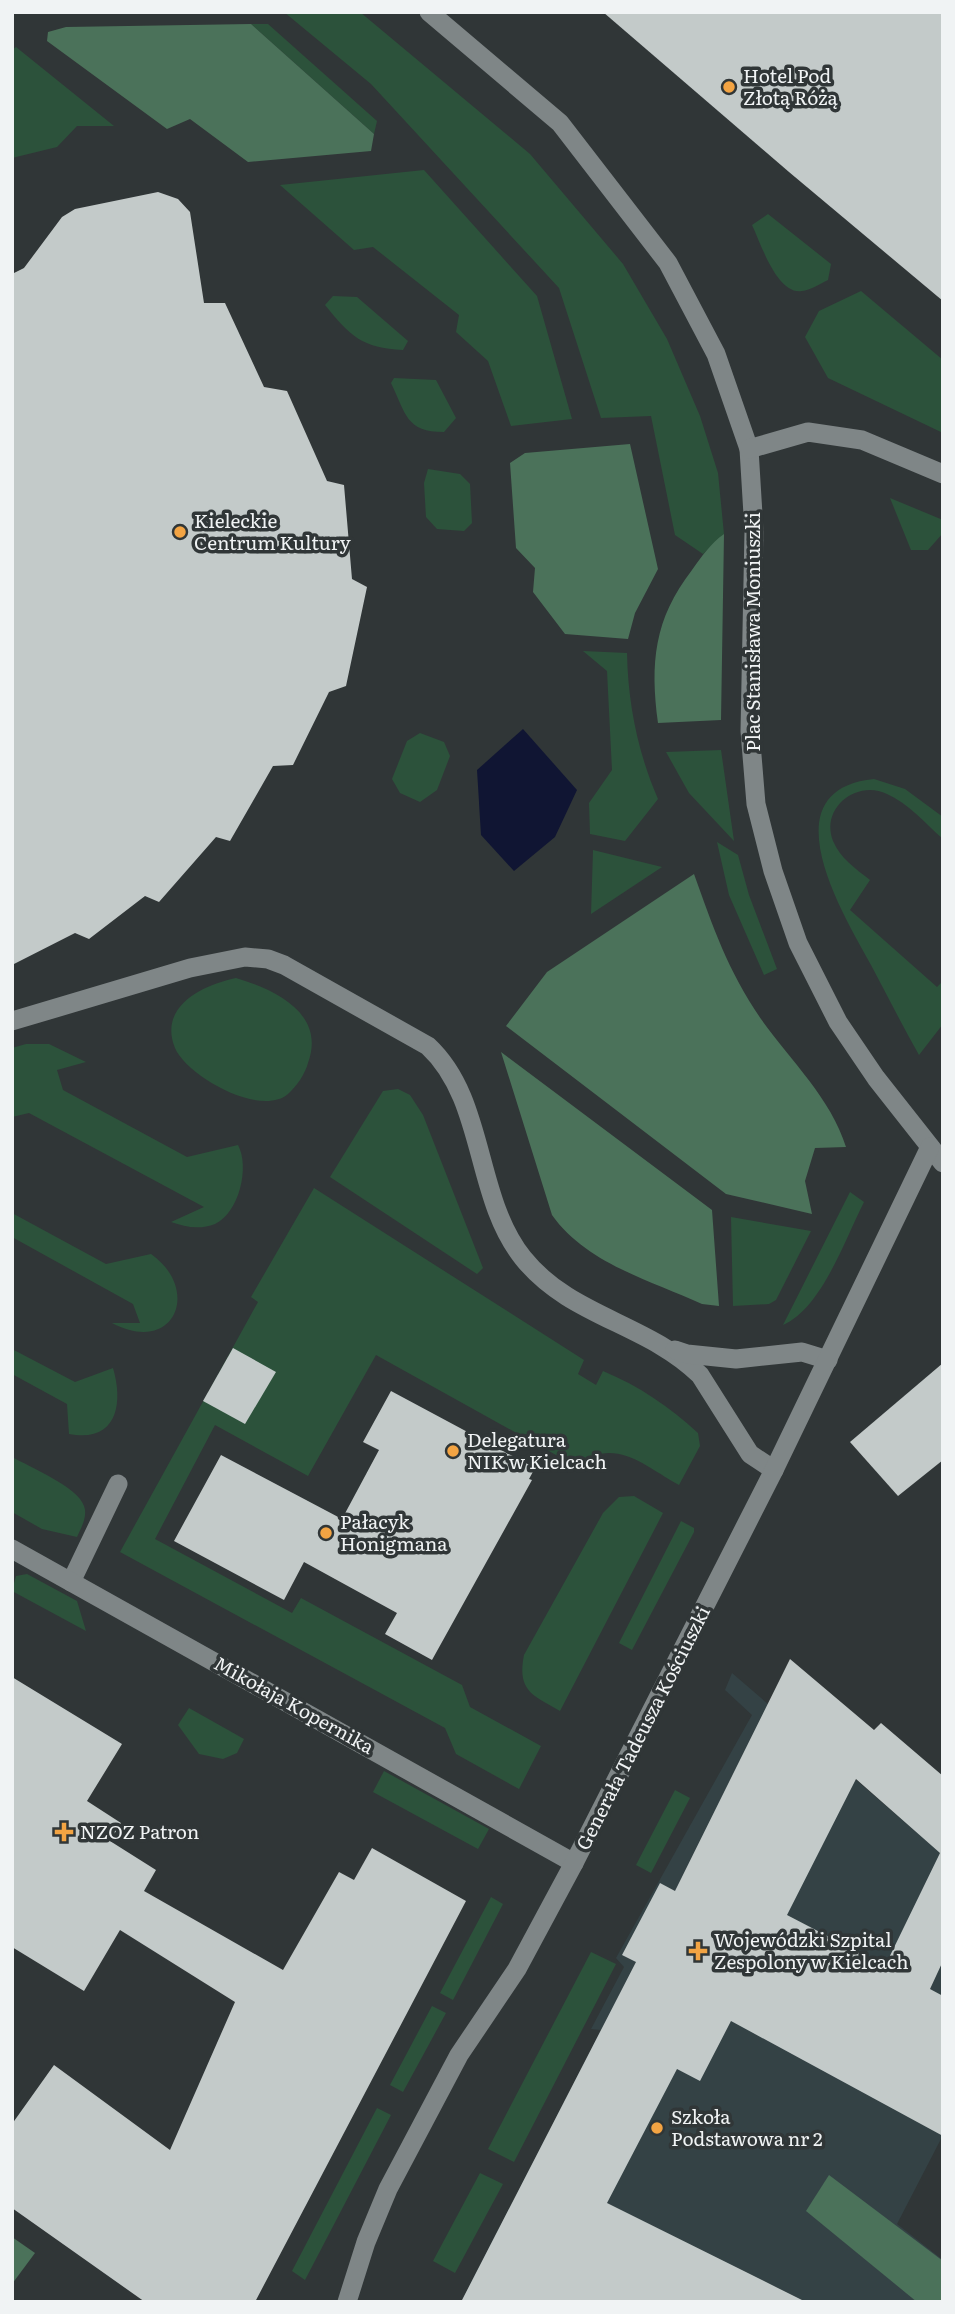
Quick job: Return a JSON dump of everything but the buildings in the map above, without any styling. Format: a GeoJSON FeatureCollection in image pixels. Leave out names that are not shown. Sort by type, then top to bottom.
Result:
{"type":"FeatureCollection","features":[{"type":"Feature","properties":{"kind":"street","name":"Plac Stanisława Moniuszki"},"geometry":{"type":"LineString","coordinates":[[429,12],[560,122],[668,263],[716,354],[750,450],[754,531],[750,731],[756,804],[770,858],[798,943],[838,1022],[876,1078],[943,1163]]}},
{"type":"Feature","properties":{"kind":"street"},"geometry":{"type":"LineString","coordinates":[[750,450],[808,432],[862,440],[943,474]]}},
{"type":"Feature","properties":{"kind":"street"},"geometry":{"type":"LineString","coordinates":[[12,1021],[190,968],[245,957],[268,959],[284,965],[428,1045],[440,1057],[457,1087],[505,1227],[523,1258],[553,1290],[664,1346],[687,1354],[721,1358],[802,1352],[828,1360]]}},
{"type":"Feature","properties":{"kind":"street","name":"Generała Tadeusza Kościuszki"},"geometry":{"type":"LineString","coordinates":[[347,2302],[377,2213],[411,2143],[459,2055],[517,1969],[574,1863],[774,1470],[930,1147]]}},
{"type":"Feature","properties":{"kind":"street"},"geometry":{"type":"LineString","coordinates":[[664,1346],[699,1375],[750,1454],[774,1470]]}},
{"type":"Feature","properties":{"kind":"street"},"geometry":{"type":"LineString","coordinates":[[71,1582],[118,1484]]}},
{"type":"Feature","properties":{"kind":"street","name":"Mikołaja Kopernika"},"geometry":{"type":"LineString","coordinates":[[12,1549],[574,1863]]}},
{"type":"Feature","properties":{"kind":"shaded area"},"geometry":{"type":"Polygon","coordinates":[[[732,1673],[943,1855],[943,2135],[897,2224],[943,2260],[943,2302],[461,2302],[601,2030],[591,2029],[624,1967],[616,1958],[752,1715],[725,1690],[732,1673]]]}},
{"type":"Feature","properties":{"kind":"green space"},"geometry":{"type":"Polygon","coordinates":[[[284,12],[360,12],[530,154],[623,264],[667,339],[700,416],[718,473],[724,534],[703,554],[675,535],[651,416],[601,418],[559,288],[371,84],[284,12]]]}},
{"type":"Feature","properties":{"kind":"green space"},"geometry":{"type":"Polygon","coordinates":[[[251,24],[268,24],[377,121],[374,134],[251,24]]]}},
{"type":"Feature","properties":{"kind":"green space"},"geometry":{"type":"Polygon","coordinates":[[[251,24],[374,134],[371,151],[248,162],[190,119],[167,129],[47,41],[48,32],[66,27],[251,24]]]}},
{"type":"Feature","properties":{"kind":"green space"},"geometry":{"type":"Polygon","coordinates":[[[16,47],[114,126],[77,126],[57,147],[12,158],[12,50],[16,47]]]}},
{"type":"Feature","properties":{"kind":"green space"},"geometry":{"type":"Polygon","coordinates":[[[424,170],[537,296],[572,419],[511,426],[488,361],[456,332],[459,315],[373,247],[354,250],[280,185],[424,170]]]}},
{"type":"Feature","properties":{"kind":"green space"},"geometry":{"type":"Polygon","coordinates":[[[768,214],[831,264],[828,280],[802,291],[785,285],[771,267],[752,225],[768,214]]]}},
{"type":"Feature","properties":{"kind":"green space"},"geometry":{"type":"Polygon","coordinates":[[[861,291],[943,360],[943,433],[828,378],[805,337],[819,311],[861,291]]]}},
{"type":"Feature","properties":{"kind":"green space"},"geometry":{"type":"Polygon","coordinates":[[[333,296],[357,297],[408,341],[403,350],[367,343],[350,332],[325,305],[333,296]]]}},
{"type":"Feature","properties":{"kind":"green space"},"geometry":{"type":"Polygon","coordinates":[[[394,378],[436,380],[456,418],[444,432],[414,425],[404,412],[391,383],[394,378]]]}},
{"type":"Feature","properties":{"kind":"green space"},"geometry":{"type":"Polygon","coordinates":[[[630,444],[658,569],[635,613],[628,639],[565,634],[533,592],[535,568],[516,548],[510,463],[525,453],[630,444]]]}},
{"type":"Feature","properties":{"kind":"green space"},"geometry":{"type":"Polygon","coordinates":[[[428,469],[460,474],[470,484],[472,523],[464,531],[437,529],[426,517],[424,483],[428,469]]]}},
{"type":"Feature","properties":{"kind":"green space"},"geometry":{"type":"Polygon","coordinates":[[[890,498],[943,520],[943,533],[928,550],[911,550],[890,498]]]}},
{"type":"Feature","properties":{"kind":"green space"},"geometry":{"type":"Polygon","coordinates":[[[724,534],[721,720],[658,723],[655,661],[662,624],[679,588],[707,550],[724,534]]]}},
{"type":"Feature","properties":{"kind":"green space"},"geometry":{"type":"Polygon","coordinates":[[[583,651],[627,653],[635,728],[658,799],[625,841],[590,834],[589,803],[612,770],[607,671],[583,651]]]}},
{"type":"Feature","properties":{"kind":"green space"},"geometry":{"type":"Polygon","coordinates":[[[420,733],[444,742],[450,756],[437,790],[420,802],[400,793],[392,779],[407,741],[420,733]]]}},
{"type":"Feature","properties":{"kind":"green space"},"geometry":{"type":"Polygon","coordinates":[[[721,750],[734,841],[689,793],[666,752],[721,750]]]}},
{"type":"Feature","properties":{"kind":"green space"},"geometry":{"type":"Polygon","coordinates":[[[874,779],[905,789],[943,817],[943,839],[895,798],[876,790],[864,790],[853,794],[836,808],[830,829],[840,853],[870,880],[850,910],[937,987],[943,981],[943,1024],[919,1055],[845,916],[831,887],[822,857],[819,829],[824,806],[842,788],[874,779]]]}},
{"type":"Feature","properties":{"kind":"green space"},"geometry":{"type":"Polygon","coordinates":[[[717,842],[738,855],[749,895],[777,969],[764,975],[729,895],[717,842]]]}},
{"type":"Feature","properties":{"kind":"green space"},"geometry":{"type":"Polygon","coordinates":[[[593,850],[662,867],[591,914],[593,850]]]}},
{"type":"Feature","properties":{"kind":"green space"},"geometry":{"type":"Polygon","coordinates":[[[694,874],[715,931],[739,984],[761,1019],[820,1096],[846,1147],[815,1148],[805,1181],[812,1214],[726,1194],[506,1026],[547,972],[694,874]]]}},
{"type":"Feature","properties":{"kind":"green space"},"geometry":{"type":"Polygon","coordinates":[[[236,978],[281,997],[304,1018],[310,1031],[312,1046],[305,1071],[288,1094],[276,1100],[260,1101],[225,1090],[193,1070],[175,1048],[171,1033],[178,1009],[198,992],[236,978]]]}},
{"type":"Feature","properties":{"kind":"green space"},"geometry":{"type":"Polygon","coordinates":[[[26,1044],[49,1044],[86,1062],[57,1070],[63,1090],[187,1157],[238,1145],[243,1165],[242,1177],[236,1200],[230,1210],[223,1218],[209,1226],[193,1227],[171,1222],[204,1207],[29,1113],[12,1117],[12,1048],[26,1044]]]}},
{"type":"Feature","properties":{"kind":"green space"},"geometry":{"type":"Polygon","coordinates":[[[501,1052],[712,1210],[719,1306],[702,1304],[640,1278],[600,1258],[566,1232],[552,1215],[501,1052]]]}},
{"type":"Feature","properties":{"kind":"green space"},"geometry":{"type":"Polygon","coordinates":[[[398,1089],[410,1095],[423,1115],[483,1268],[477,1274],[330,1177],[383,1091],[398,1089]]]}},
{"type":"Feature","properties":{"kind":"green space"},"geometry":{"type":"Polygon","coordinates":[[[314,1188],[584,1360],[578,1374],[596,1385],[603,1371],[629,1383],[676,1414],[698,1433],[700,1446],[679,1485],[640,1462],[616,1453],[589,1457],[574,1465],[376,1355],[308,1476],[215,1425],[155,1539],[292,1613],[301,1598],[462,1685],[470,1707],[541,1746],[519,1789],[456,1754],[445,1728],[120,1552],[258,1302],[251,1297],[314,1188]]]}},
{"type":"Feature","properties":{"kind":"green space"},"geometry":{"type":"Polygon","coordinates":[[[850,1192],[864,1202],[831,1271],[809,1304],[783,1325],[850,1192]]]}},
{"type":"Feature","properties":{"kind":"green space"},"geometry":{"type":"Polygon","coordinates":[[[12,1213],[106,1264],[151,1254],[167,1269],[175,1285],[177,1300],[174,1314],[165,1325],[151,1331],[134,1331],[112,1323],[140,1323],[133,1304],[12,1237],[12,1213]]]}},
{"type":"Feature","properties":{"kind":"green space"},"geometry":{"type":"Polygon","coordinates":[[[731,1217],[811,1231],[776,1300],[769,1304],[733,1306],[731,1217]]]}},
{"type":"Feature","properties":{"kind":"green space"},"geometry":{"type":"Polygon","coordinates":[[[12,1349],[75,1382],[113,1368],[117,1395],[113,1418],[97,1433],[69,1434],[67,1404],[12,1374],[12,1349]]]}},
{"type":"Feature","properties":{"kind":"green space"},"geometry":{"type":"Polygon","coordinates":[[[12,1457],[63,1485],[80,1499],[85,1514],[77,1537],[42,1529],[12,1512],[12,1457]]]}},
{"type":"Feature","properties":{"kind":"green space"},"geometry":{"type":"Polygon","coordinates":[[[634,1496],[663,1513],[560,1711],[534,1696],[525,1684],[522,1667],[524,1655],[603,1513],[619,1497],[634,1496]]]}},
{"type":"Feature","properties":{"kind":"green space"},"geometry":{"type":"Polygon","coordinates":[[[681,1521],[694,1528],[694,1532],[632,1650],[619,1643],[681,1521]]]}},
{"type":"Feature","properties":{"kind":"green space"},"geometry":{"type":"Polygon","coordinates":[[[27,1574],[77,1601],[86,1631],[12,1591],[16,1576],[27,1574]]]}},
{"type":"Feature","properties":{"kind":"green space"},"geometry":{"type":"Polygon","coordinates":[[[189,1708],[244,1739],[237,1753],[223,1759],[199,1754],[178,1725],[189,1708]]]}},
{"type":"Feature","properties":{"kind":"green space"},"geometry":{"type":"Polygon","coordinates":[[[384,1771],[489,1829],[478,1849],[373,1792],[384,1771]]]}},
{"type":"Feature","properties":{"kind":"green space"},"geometry":{"type":"Polygon","coordinates":[[[675,1790],[690,1798],[651,1873],[636,1865],[675,1790]]]}},
{"type":"Feature","properties":{"kind":"green space"},"geometry":{"type":"Polygon","coordinates":[[[491,1897],[503,1904],[453,2000],[440,1993],[491,1897]]]}},
{"type":"Feature","properties":{"kind":"green space"},"geometry":{"type":"Polygon","coordinates":[[[591,1952],[616,1964],[514,2162],[488,2149],[591,1952]]]}},
{"type":"Feature","properties":{"kind":"green space"},"geometry":{"type":"Polygon","coordinates":[[[432,2006],[446,2013],[403,2092],[390,2085],[432,2006]]]}},
{"type":"Feature","properties":{"kind":"green space"},"geometry":{"type":"Polygon","coordinates":[[[377,2108],[391,2115],[305,2280],[292,2271],[377,2108]]]}},
{"type":"Feature","properties":{"kind":"green space"},"geometry":{"type":"Polygon","coordinates":[[[480,2173],[503,2184],[455,2273],[433,2261],[480,2173]]]}},
{"type":"Feature","properties":{"kind":"green space"},"geometry":{"type":"Polygon","coordinates":[[[829,2175],[943,2261],[943,2302],[917,2302],[806,2211],[829,2175]]]}},
{"type":"Feature","properties":{"kind":"green space"},"geometry":{"type":"Polygon","coordinates":[[[12,2237],[35,2253],[12,2284],[12,2237]]]}},
{"type":"Feature","properties":{"kind":"water"},"geometry":{"type":"Polygon","coordinates":[[[523,729],[577,790],[555,837],[514,871],[481,835],[477,770],[523,729]]]}},
{"type":"Feature","properties":{"kind":"place","name":"Hotel Pod Złotą Różą"},"geometry":{"type":"Point","coordinates":[729,87]}},
{"type":"Feature","properties":{"kind":"place","name":"Kieleckie Centrum Kultury"},"geometry":{"type":"Point","coordinates":[180,532]}},
{"type":"Feature","properties":{"kind":"place","name":"Delegatura NIK w Kielcach"},"geometry":{"type":"Point","coordinates":[453,1451]}},
{"type":"Feature","properties":{"kind":"place","name":"Pałacyk Honigmana"},"geometry":{"type":"Point","coordinates":[326,1533]}},
{"type":"Feature","properties":{"kind":"place","name":"NZOZ Patron"},"geometry":{"type":"Point","coordinates":[64,1832]}},
{"type":"Feature","properties":{"kind":"place","name":"Wojewódzki Szpital Zespolony w Kielcach"},"geometry":{"type":"Point","coordinates":[698,1951]}},
{"type":"Feature","properties":{"kind":"place","name":"Szkoła Podstawowa nr 2"},"geometry":{"type":"Point","coordinates":[657,2128]}}]}
